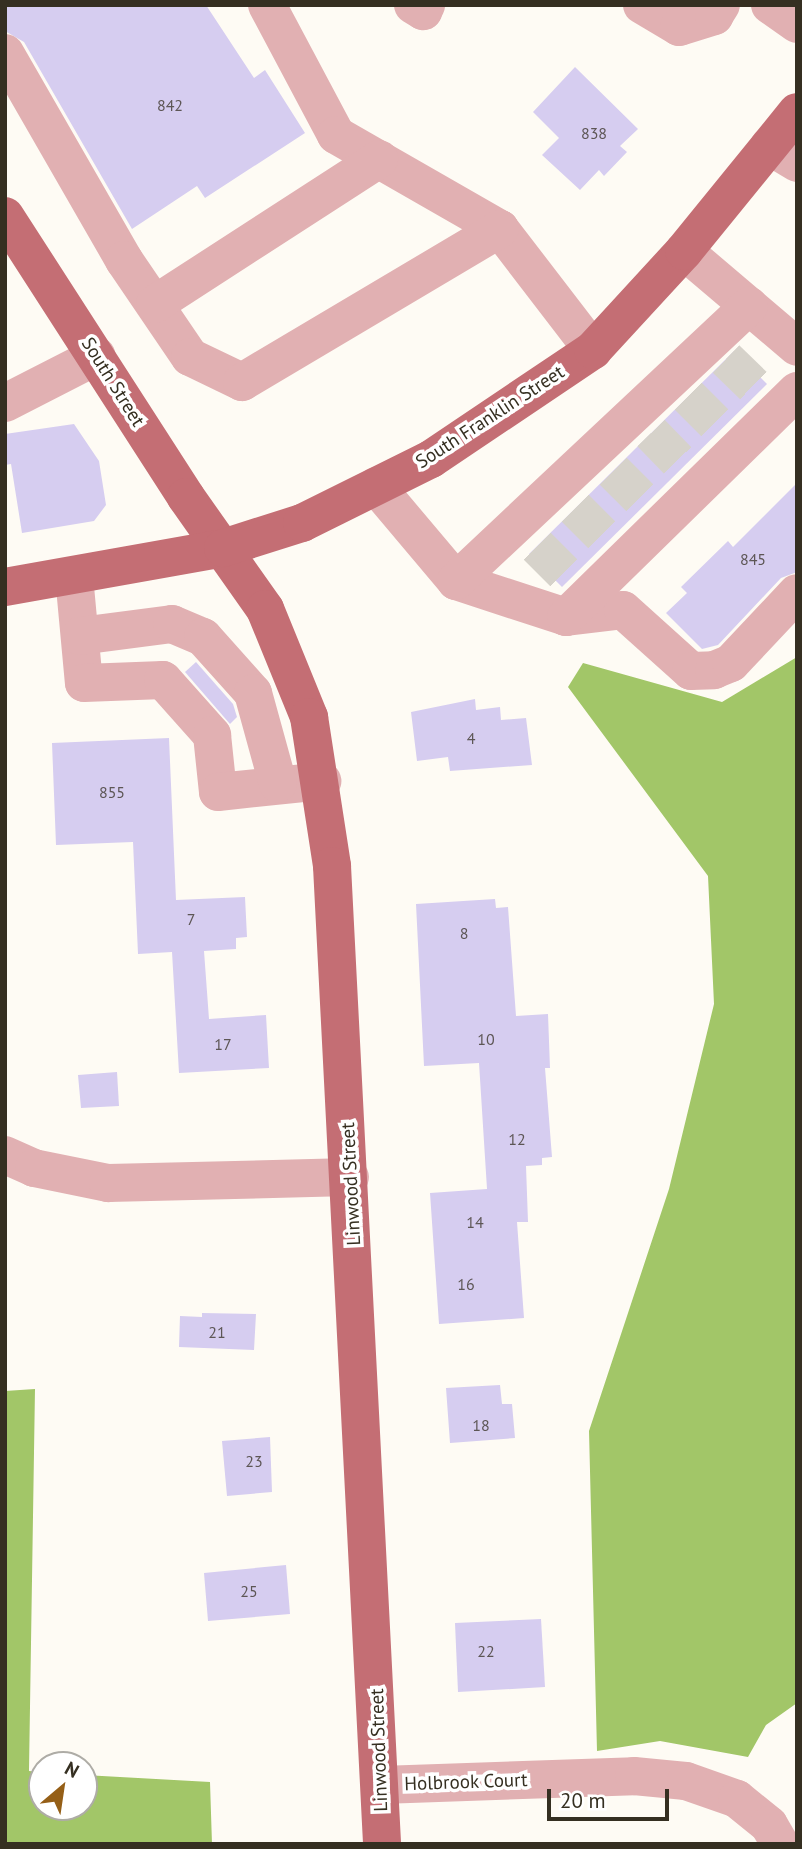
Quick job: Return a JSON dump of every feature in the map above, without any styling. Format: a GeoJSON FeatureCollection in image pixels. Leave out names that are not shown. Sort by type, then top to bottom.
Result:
{"type":"FeatureCollection","features":[{"type":"Feature","properties":{"kind":"main road","name":"South Franklin Street"},"geometry":{"type":"LineString","coordinates":[[5,587],[223,548],[302,523],[431,459],[593,350],[684,251],[783,155],[797,112]]}},
{"type":"Feature","properties":{"kind":"main road","name":"South Street"},"geometry":{"type":"LineString","coordinates":[[5,216],[223,548]]}},
{"type":"Feature","properties":{"kind":"main road","name":"Linwood Street"},"geometry":{"type":"LineString","coordinates":[[223,548],[265,609],[289,659],[309,717],[322,781],[332,866],[350,1177],[382,1844]]}},
{"type":"Feature","properties":{"kind":"street"},"geometry":{"type":"LineString","coordinates":[[267,5],[336,135],[500,229],[593,350]]}},
{"type":"Feature","properties":{"kind":"street"},"geometry":{"type":"LineString","coordinates":[[412,5],[423,11],[426,5]]}},
{"type":"Feature","properties":{"kind":"street"},"geometry":{"type":"LineString","coordinates":[[642,5],[679,27],[714,16],[721,5]]}},
{"type":"Feature","properties":{"kind":"street"},"geometry":{"type":"LineString","coordinates":[[770,5],[797,24]]}},
{"type":"Feature","properties":{"kind":"street"},"geometry":{"type":"LineString","coordinates":[[5,53],[155,304],[190,357],[242,382],[500,229]]}},
{"type":"Feature","properties":{"kind":"street"},"geometry":{"type":"LineString","coordinates":[[155,304],[379,159]]}},
{"type":"Feature","properties":{"kind":"street"},"geometry":{"type":"LineString","coordinates":[[684,251],[797,347]]}},
{"type":"Feature","properties":{"kind":"street"},"geometry":{"type":"LineString","coordinates":[[456,581],[527,535],[718,350],[749,306]]}},
{"type":"Feature","properties":{"kind":"street"},"geometry":{"type":"LineString","coordinates":[[5,403],[97,356]]}},
{"type":"Feature","properties":{"kind":"street"},"geometry":{"type":"LineString","coordinates":[[575,598],[617,550],[692,475],[778,397]]}},
{"type":"Feature","properties":{"kind":"street"},"geometry":{"type":"LineString","coordinates":[[376,486],[456,581],[575,598],[623,610],[691,671],[714,670],[731,663],[754,642],[797,593]]}},
{"type":"Feature","properties":{"kind":"street"},"geometry":{"type":"LineString","coordinates":[[74,576],[84,684],[163,680],[212,735],[218,792],[322,781]]}},
{"type":"Feature","properties":{"kind":"street"},"geometry":{"type":"LineString","coordinates":[[80,636],[172,624],[204,637],[253,693],[278,784]]}},
{"type":"Feature","properties":{"kind":"street"},"geometry":{"type":"LineString","coordinates":[[5,1155],[34,1168],[108,1183],[350,1177]]}},
{"type":"Feature","properties":{"kind":"street","name":"Holbrook Court"},"geometry":{"type":"LineString","coordinates":[[381,1785],[634,1776],[686,1781],[737,1800],[769,1825],[780,1844]]}},
{"type":"Feature","properties":{"kind":"green space"},"geometry":{"type":"Polygon","coordinates":[[[797,657],[797,1703],[766,1725],[748,1757],[660,1741],[597,1751],[589,1431],[669,1189],[714,1004],[708,876],[568,687],[583,663],[722,702],[797,657]]]}},
{"type":"Feature","properties":{"kind":"green space"},"geometry":{"type":"Polygon","coordinates":[[[35,1389],[28,1821],[98,1821],[98,1776],[210,1782],[212,1844],[5,1844],[5,1391],[35,1389]]]}},
{"type":"Feature","properties":{"kind":"building"},"geometry":{"type":"Polygon","coordinates":[[[5,5],[206,5],[254,78],[265,70],[305,133],[205,198],[197,186],[132,229],[24,42],[5,31],[5,5]]]}},
{"type":"Feature","properties":{"kind":"building"},"geometry":{"type":"Polygon","coordinates":[[[575,67],[638,129],[620,146],[627,152],[604,176],[599,170],[580,190],[542,155],[559,138],[533,112],[575,67]]]}},
{"type":"Feature","properties":{"kind":"building"},"geometry":{"type":"Polygon","coordinates":[[[734,351],[767,384],[562,587],[529,554],[734,351]]]}},
{"type":"Feature","properties":{"kind":"building"},"geometry":{"type":"Polygon","coordinates":[[[74,424],[99,461],[106,505],[94,521],[22,533],[11,464],[5,465],[5,434],[74,424]]]}},
{"type":"Feature","properties":{"kind":"building"},"geometry":{"type":"Polygon","coordinates":[[[797,483],[797,572],[781,578],[718,645],[702,649],[666,613],[687,593],[681,587],[728,541],[733,547],[797,483]]]}},
{"type":"Feature","properties":{"kind":"building"},"geometry":{"type":"Polygon","coordinates":[[[196,662],[233,704],[237,717],[230,724],[185,672],[196,662]]]}},
{"type":"Feature","properties":{"kind":"building"},"geometry":{"type":"Polygon","coordinates":[[[475,699],[476,710],[500,707],[501,720],[526,718],[532,765],[450,771],[448,757],[417,761],[411,712],[475,699]]]}},
{"type":"Feature","properties":{"kind":"building"},"geometry":{"type":"Polygon","coordinates":[[[169,738],[176,900],[245,897],[247,937],[236,938],[236,949],[204,951],[209,1019],[266,1015],[269,1068],[179,1073],[172,952],[138,954],[133,842],[56,845],[52,743],[169,738]]]}},
{"type":"Feature","properties":{"kind":"building"},"geometry":{"type":"Polygon","coordinates":[[[495,899],[496,908],[508,907],[516,1016],[548,1014],[550,1068],[545,1068],[552,1157],[542,1158],[542,1165],[526,1166],[528,1222],[517,1222],[524,1318],[439,1324],[430,1193],[487,1189],[479,1063],[424,1066],[416,904],[495,899]]]}},
{"type":"Feature","properties":{"kind":"building"},"geometry":{"type":"Polygon","coordinates":[[[117,1072],[119,1106],[81,1108],[78,1075],[117,1072]]]}},
{"type":"Feature","properties":{"kind":"building"},"geometry":{"type":"Polygon","coordinates":[[[202,1313],[256,1314],[254,1350],[179,1347],[180,1316],[202,1317],[202,1313]]]}},
{"type":"Feature","properties":{"kind":"building"},"geometry":{"type":"Polygon","coordinates":[[[500,1385],[502,1404],[512,1404],[515,1438],[450,1443],[446,1388],[500,1385]]]}},
{"type":"Feature","properties":{"kind":"building"},"geometry":{"type":"Polygon","coordinates":[[[270,1437],[272,1492],[227,1496],[222,1441],[270,1437]]]}},
{"type":"Feature","properties":{"kind":"building"},"geometry":{"type":"Polygon","coordinates":[[[286,1565],[290,1614],[208,1621],[204,1573],[286,1565]]]}},
{"type":"Feature","properties":{"kind":"building"},"geometry":{"type":"Polygon","coordinates":[[[541,1619],[545,1687],[458,1692],[455,1623],[541,1619]]]}},
{"type":"Feature","properties":{"kind":"tunnel"},"geometry":{"type":"LineString","coordinates":[[726,359],[759,391]]}},
{"type":"Feature","properties":{"kind":"tunnel"},"geometry":{"type":"LineString","coordinates":[[688,396],[721,429]]}},
{"type":"Feature","properties":{"kind":"tunnel"},"geometry":{"type":"LineString","coordinates":[[651,433],[683,466]]}},
{"type":"Feature","properties":{"kind":"tunnel"},"geometry":{"type":"LineString","coordinates":[[613,471],[646,504]]}},
{"type":"Feature","properties":{"kind":"tunnel"},"geometry":{"type":"LineString","coordinates":[[575,508],[608,541]]}},
{"type":"Feature","properties":{"kind":"tunnel"},"geometry":{"type":"LineString","coordinates":[[537,546],[570,579]]}}]}
